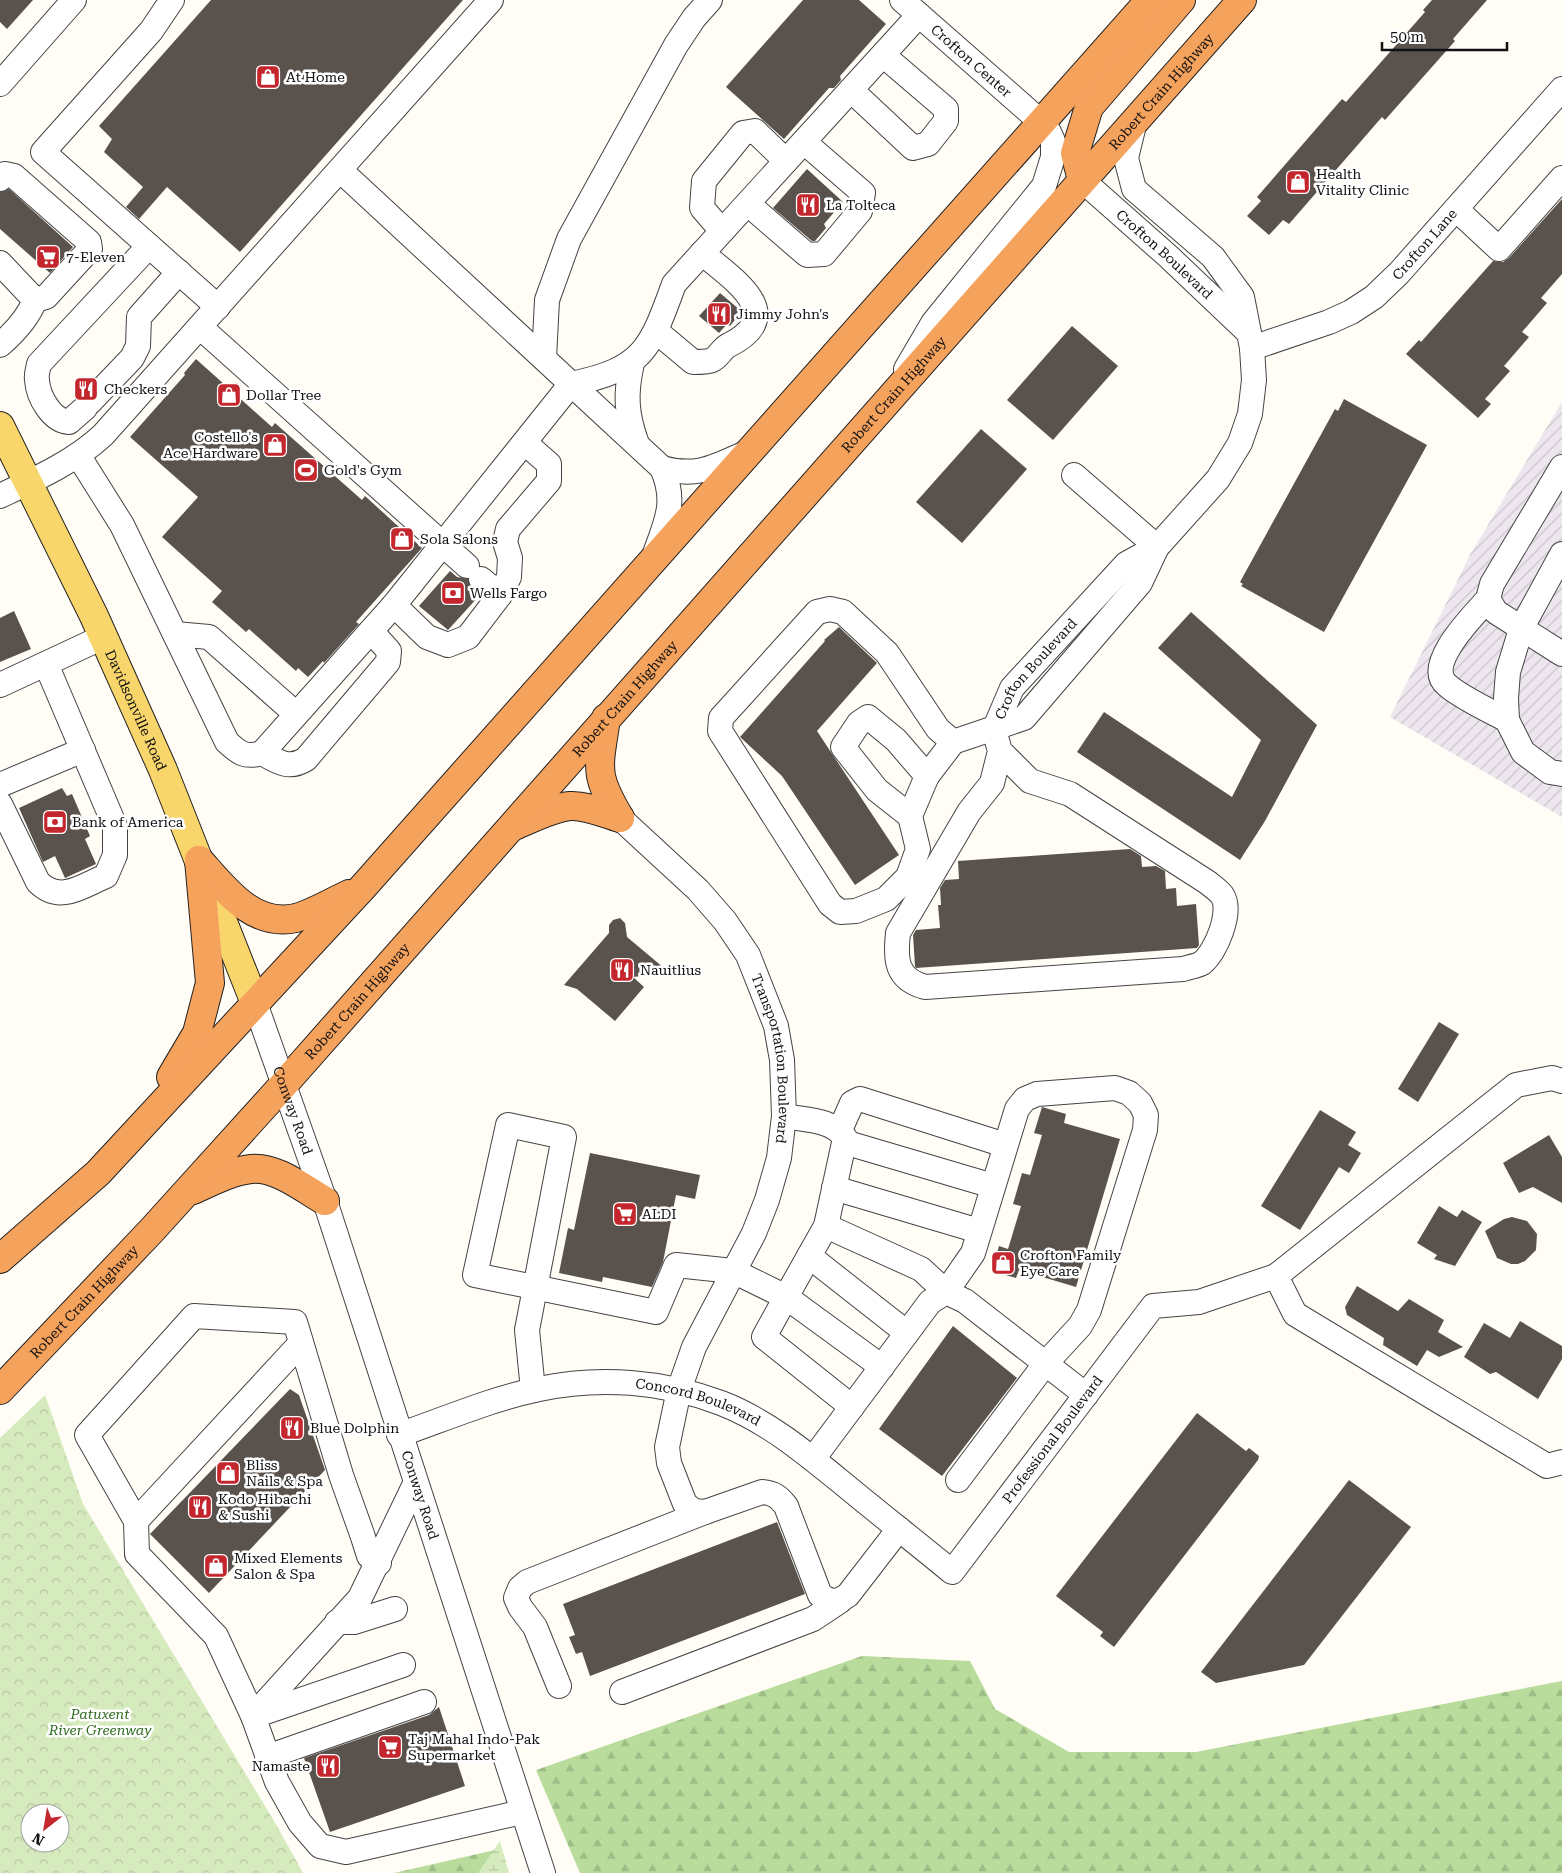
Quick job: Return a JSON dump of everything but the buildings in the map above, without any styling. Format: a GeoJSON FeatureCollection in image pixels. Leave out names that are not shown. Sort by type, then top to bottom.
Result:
{"type":"FeatureCollection","features":[{"type":"Feature","properties":{"kind":"highway"},"geometry":{"type":"LineString","coordinates":[[0,1259],[98,1173],[363,887],[1150,0]]}},
{"type":"Feature","properties":{"kind":"highway"},"geometry":{"type":"LineString","coordinates":[[1082,180],[1076,153],[1089,107],[1181,0]]}},
{"type":"Feature","properties":{"kind":"highway","name":"Robert Crain Highway"},"geometry":{"type":"LineString","coordinates":[[0,1390],[187,1192],[1242,0]]}},
{"type":"Feature","properties":{"kind":"highway"},"geometry":{"type":"LineString","coordinates":[[606,718],[599,768],[600,780],[604,792],[620,818]]}},
{"type":"Feature","properties":{"kind":"highway"},"geometry":{"type":"LineString","coordinates":[[508,828],[557,809],[570,806],[585,808],[620,818]]}},
{"type":"Feature","properties":{"kind":"highway"},"geometry":{"type":"LineString","coordinates":[[199,860],[245,907],[263,916],[278,920],[295,918],[314,911],[363,887]]}},
{"type":"Feature","properties":{"kind":"highway"},"geometry":{"type":"LineString","coordinates":[[142,1125],[197,1033],[205,1007],[210,983],[199,860]]}},
{"type":"Feature","properties":{"kind":"highway"},"geometry":{"type":"LineString","coordinates":[[187,1192],[236,1172],[253,1168],[280,1175],[325,1201]]}},
{"type":"Feature","properties":{"kind":"main road","name":"Davidsonville Road"},"geometry":{"type":"LineString","coordinates":[[0,426],[104,637],[163,770],[255,1003]]}},
{"type":"Feature","properties":{"kind":"street"},"geometry":{"type":"LineString","coordinates":[[0,84],[74,0]]}},
{"type":"Feature","properties":{"kind":"street"},"geometry":{"type":"LineString","coordinates":[[172,0],[151,31],[43,152],[218,307]]}},
{"type":"Feature","properties":{"kind":"street"},"geometry":{"type":"LineString","coordinates":[[0,496],[78,455],[104,435],[491,0]]}},
{"type":"Feature","properties":{"kind":"street"},"geometry":{"type":"LineString","coordinates":[[544,358],[546,300],[569,239],[676,45],[694,18],[710,0]]}},
{"type":"Feature","properties":{"kind":"street"},"geometry":{"type":"LineString","coordinates":[[637,445],[628,420],[628,382],[632,363],[656,331],[674,284],[883,56],[911,8]]}},
{"type":"Feature","properties":{"kind":"street","name":"Crofton Center"},"geometry":{"type":"LineString","coordinates":[[887,401],[933,322],[1044,186],[1053,157],[1053,141],[1041,122],[911,8]]}},
{"type":"Feature","properties":{"kind":"street"},"geometry":{"type":"LineString","coordinates":[[851,90],[913,148],[928,144],[946,121],[946,108],[883,56]]}},
{"type":"Feature","properties":{"kind":"street","name":"Crofton Lane"},"geometry":{"type":"LineString","coordinates":[[1249,340],[1329,322],[1374,297],[1400,273],[1562,89]]}},
{"type":"Feature","properties":{"kind":"street","name":"Crofton Boulevard"},"geometry":{"type":"LineString","coordinates":[[953,742],[997,740],[1024,718],[1140,582],[1157,547],[1218,479],[1240,444],[1250,414],[1254,380],[1242,297],[1213,257],[1134,190],[1126,158],[1134,121]]}},
{"type":"Feature","properties":{"kind":"street"},"geometry":{"type":"LineString","coordinates":[[722,231],[702,208],[704,181],[743,133],[755,131],[786,161]]}},
{"type":"Feature","properties":{"kind":"street"},"geometry":{"type":"LineString","coordinates":[[748,204],[807,255],[824,254],[860,211],[863,193],[804,142]]}},
{"type":"Feature","properties":{"kind":"street"},"geometry":{"type":"LineString","coordinates":[[340,170],[662,468],[670,485],[671,499],[653,560]]}},
{"type":"Feature","properties":{"kind":"street"},"geometry":{"type":"LineString","coordinates":[[0,179],[5,174],[14,176],[89,242],[90,249],[46,298],[36,300]]}},
{"type":"Feature","properties":{"kind":"street"},"geometry":{"type":"LineString","coordinates":[[1456,209],[1499,249],[1562,178]]}},
{"type":"Feature","properties":{"kind":"street","name":"Crofton Boulevard"},"geometry":{"type":"LineString","coordinates":[[1082,180],[1169,257],[1249,340]]}},
{"type":"Feature","properties":{"kind":"street"},"geometry":{"type":"LineString","coordinates":[[149,246],[39,364],[37,380],[40,395],[50,411],[62,422],[69,422],[88,405],[132,358],[138,346],[139,317],[179,272]]}},
{"type":"Feature","properties":{"kind":"street"},"geometry":{"type":"LineString","coordinates":[[656,331],[693,362],[712,360],[726,346],[745,337],[756,316],[753,298],[702,254]]}},
{"type":"Feature","properties":{"kind":"street"},"geometry":{"type":"LineString","coordinates":[[0,262],[36,300]]}},
{"type":"Feature","properties":{"kind":"street"},"geometry":{"type":"LineString","coordinates":[[0,345],[14,333],[31,312],[36,300]]}},
{"type":"Feature","properties":{"kind":"street"},"geometry":{"type":"LineString","coordinates":[[200,327],[500,595]]}},
{"type":"Feature","properties":{"kind":"street"},"geometry":{"type":"LineString","coordinates":[[78,455],[122,525],[228,742],[240,754],[251,756],[262,753],[394,606],[571,384],[597,378],[632,363]]}},
{"type":"Feature","properties":{"kind":"street"},"geometry":{"type":"LineString","coordinates":[[394,606],[427,636],[448,645],[468,637],[500,595],[509,577],[510,558],[505,542],[508,529],[549,481],[549,464],[525,443]]}},
{"type":"Feature","properties":{"kind":"street"},"geometry":{"type":"LineString","coordinates":[[662,468],[677,472],[703,472],[748,452]]}},
{"type":"Feature","properties":{"kind":"street"},"geometry":{"type":"LineString","coordinates":[[1506,720],[1445,684],[1440,671],[1440,664],[1464,626],[1488,599],[1492,584],[1562,467]]}},
{"type":"Feature","properties":{"kind":"street"},"geometry":{"type":"LineString","coordinates":[[1074,475],[1157,547]]}},
{"type":"Feature","properties":{"kind":"street"},"geometry":{"type":"LineString","coordinates":[[1562,554],[1521,629],[1508,672],[1506,720],[1523,752],[1550,772],[1562,774]]}},
{"type":"Feature","properties":{"kind":"street"},"geometry":{"type":"LineString","coordinates":[[1488,599],[1496,612],[1562,654]]}},
{"type":"Feature","properties":{"kind":"street"},"geometry":{"type":"LineString","coordinates":[[830,608],[843,612],[887,653],[938,729],[953,742],[927,776],[910,816],[918,849],[908,877],[886,899],[856,911],[840,912],[830,904],[720,731],[721,718],[817,612],[830,608]]}},
{"type":"Feature","properties":{"kind":"street"},"geometry":{"type":"LineString","coordinates":[[262,753],[285,766],[297,765],[306,759],[388,662],[389,650],[371,631]]}},
{"type":"Feature","properties":{"kind":"street"},"geometry":{"type":"LineString","coordinates":[[175,634],[209,637],[296,714]]}},
{"type":"Feature","properties":{"kind":"street"},"geometry":{"type":"LineString","coordinates":[[0,685],[104,637]]}},
{"type":"Feature","properties":{"kind":"street"},"geometry":{"type":"LineString","coordinates":[[0,804],[38,882],[46,890],[63,894],[106,876],[115,856],[116,826],[46,664]]}},
{"type":"Feature","properties":{"kind":"street"},"geometry":{"type":"LineString","coordinates":[[910,816],[877,790],[843,747],[860,723],[868,717],[896,740],[927,776]]}},
{"type":"Feature","properties":{"kind":"street"},"geometry":{"type":"LineString","coordinates":[[997,740],[1030,781],[1070,794],[1207,882],[1222,896],[1227,912],[1222,930],[1212,949],[1202,962],[1183,969],[1143,972],[925,987],[910,983],[900,972],[896,950],[898,933],[970,812],[992,783],[997,740]]}},
{"type":"Feature","properties":{"kind":"street"},"geometry":{"type":"LineString","coordinates":[[0,785],[83,750]]}},
{"type":"Feature","properties":{"kind":"street","name":"Transportation Boulevard"},"geometry":{"type":"LineString","coordinates":[[620,818],[698,890],[725,921],[748,954],[776,1026],[782,1060],[784,1116],[779,1158],[754,1233],[706,1322],[679,1390],[667,1447],[669,1463],[685,1504],[694,1511],[706,1512]]}},
{"type":"Feature","properties":{"kind":"street","name":"Conway Road"},"geometry":{"type":"LineString","coordinates":[[255,1003],[325,1201],[399,1435],[543,1873]]}},
{"type":"Feature","properties":{"kind":"street"},"geometry":{"type":"LineString","coordinates":[[1562,1081],[1552,1078],[1516,1086],[1276,1276],[1295,1314],[1547,1466],[1562,1462]]}},
{"type":"Feature","properties":{"kind":"street"},"geometry":{"type":"LineString","coordinates":[[813,1459],[930,1302],[946,1292],[973,1253],[1016,1108],[1025,1099],[1037,1094],[1115,1088],[1129,1093],[1140,1103],[1146,1114],[1145,1130],[1089,1310],[1080,1326],[1045,1364],[958,1480]]}},
{"type":"Feature","properties":{"kind":"street"},"geometry":{"type":"LineString","coordinates":[[852,1407],[764,1337],[826,1226],[842,1136],[852,1103],[860,1099],[1006,1145]]}},
{"type":"Feature","properties":{"kind":"street"},"geometry":{"type":"LineString","coordinates":[[784,1116],[828,1124],[842,1136],[993,1186]]}},
{"type":"Feature","properties":{"kind":"street"},"geometry":{"type":"LineString","coordinates":[[533,1390],[527,1330],[534,1288],[564,1136],[508,1125],[475,1275],[534,1288],[656,1312],[676,1264],[733,1271],[786,1297],[882,1367]]}},
{"type":"Feature","properties":{"kind":"street"},"geometry":{"type":"LineString","coordinates":[[834,1188],[979,1231]]}},
{"type":"Feature","properties":{"kind":"street"},"geometry":{"type":"LineString","coordinates":[[826,1226],[921,1269],[946,1292],[965,1301],[1086,1395]]}},
{"type":"Feature","properties":{"kind":"street"},"geometry":{"type":"LineString","coordinates":[[810,1256],[907,1333]]}},
{"type":"Feature","properties":{"kind":"street","name":"Professional Boulevard"},"geometry":{"type":"LineString","coordinates":[[952,1572],[1153,1306],[1199,1302],[1276,1276]]}},
{"type":"Feature","properties":{"kind":"street"},"geometry":{"type":"LineString","coordinates":[[379,1564],[369,1556],[341,1475],[295,1322],[194,1316],[87,1436],[136,1521],[137,1554],[216,1636],[253,1716],[276,1782],[300,1823],[320,1846],[346,1852],[522,1812]]}},
{"type":"Feature","properties":{"kind":"street"},"geometry":{"type":"LineString","coordinates":[[136,1521],[301,1343]]}},
{"type":"Feature","properties":{"kind":"street","name":"Concord Boulevard"},"geometry":{"type":"LineString","coordinates":[[399,1435],[506,1397],[533,1390],[581,1383],[627,1382],[679,1390],[722,1404],[755,1420],[813,1459],[952,1572]]}},
{"type":"Feature","properties":{"kind":"street"},"geometry":{"type":"LineString","coordinates":[[253,1716],[360,1598],[379,1564],[415,1484]]}},
{"type":"Feature","properties":{"kind":"street"},"geometry":{"type":"LineString","coordinates":[[559,1686],[535,1627],[520,1607],[516,1598],[520,1588],[527,1582],[762,1492],[780,1497],[786,1506],[820,1595],[829,1601],[840,1601]]}},
{"type":"Feature","properties":{"kind":"street"},"geometry":{"type":"LineString","coordinates":[[622,1692],[813,1618],[848,1595],[898,1529]]}},
{"type":"Feature","properties":{"kind":"street"},"geometry":{"type":"LineString","coordinates":[[337,1622],[354,1622],[395,1609]]}},
{"type":"Feature","properties":{"kind":"street"},"geometry":{"type":"LineString","coordinates":[[253,1716],[403,1665]]}},
{"type":"Feature","properties":{"kind":"street"},"geometry":{"type":"LineString","coordinates":[[268,1757],[424,1702]]}},
{"type":"Feature","properties":{"kind":"shaded area"},"geometry":{"type":"Polygon","coordinates":[[[1562,402],[1562,817],[1390,717],[1471,553],[1562,402]]]}},
{"type":"Feature","properties":{"kind":"green space","name":"Patuxent River Greenway"},"geometry":{"type":"Polygon","coordinates":[[[45,1395],[83,1504],[277,1826],[303,1873],[0,1873],[0,1438],[45,1395]]]}},
{"type":"Feature","properties":{"kind":"green space"},"geometry":{"type":"Polygon","coordinates":[[[862,1656],[970,1661],[995,1709],[1069,1752],[1196,1752],[1562,1681],[1562,1873],[580,1873],[536,1770],[862,1656]]]}},
{"type":"Feature","properties":{"kind":"green space"},"geometry":{"type":"Polygon","coordinates":[[[500,1841],[509,1873],[478,1873],[500,1841]]]}},
{"type":"Feature","properties":{"kind":"green space"},"geometry":{"type":"Polygon","coordinates":[[[495,1850],[503,1873],[394,1873],[495,1850]]]}},
{"type":"Feature","properties":{"kind":"place","name":"At Home"},"geometry":{"type":"Point","coordinates":[268,77]}},
{"type":"Feature","properties":{"kind":"place","name":"Health Vitality Clinic"},"geometry":{"type":"Point","coordinates":[1298,182]}},
{"type":"Feature","properties":{"kind":"place","name":"La Tolteca"},"geometry":{"type":"Point","coordinates":[808,205]}},
{"type":"Feature","properties":{"kind":"place","name":"7-Eleven"},"geometry":{"type":"Point","coordinates":[48,257]}},
{"type":"Feature","properties":{"kind":"place","name":"Jimmy John's"},"geometry":{"type":"Point","coordinates":[719,314]}},
{"type":"Feature","properties":{"kind":"place","name":"Checkers"},"geometry":{"type":"Point","coordinates":[86,389]}},
{"type":"Feature","properties":{"kind":"place","name":"Dollar Tree"},"geometry":{"type":"Point","coordinates":[229,395]}},
{"type":"Feature","properties":{"kind":"place","name":"Costello's Ace Hardware"},"geometry":{"type":"Point","coordinates":[275,445]}},
{"type":"Feature","properties":{"kind":"place","name":"Gold's Gym"},"geometry":{"type":"Point","coordinates":[306,470]}},
{"type":"Feature","properties":{"kind":"place","name":"Sola Salons"},"geometry":{"type":"Point","coordinates":[402,539]}},
{"type":"Feature","properties":{"kind":"place","name":"Wells Fargo"},"geometry":{"type":"Point","coordinates":[453,593]}},
{"type":"Feature","properties":{"kind":"place","name":"Bank of America"},"geometry":{"type":"Point","coordinates":[55,822]}},
{"type":"Feature","properties":{"kind":"place","name":"Nauitlius"},"geometry":{"type":"Point","coordinates":[622,970]}},
{"type":"Feature","properties":{"kind":"place","name":"ALDI"},"geometry":{"type":"Point","coordinates":[625,1214]}},
{"type":"Feature","properties":{"kind":"place","name":"Crofton Family Eye Care"},"geometry":{"type":"Point","coordinates":[1003,1263]}},
{"type":"Feature","properties":{"kind":"place","name":"Blue Dolphin"},"geometry":{"type":"Point","coordinates":[292,1428]}},
{"type":"Feature","properties":{"kind":"place","name":"Bliss Nails & Spa"},"geometry":{"type":"Point","coordinates":[228,1473]}},
{"type":"Feature","properties":{"kind":"place","name":"Kodo Hibachi & Sushi"},"geometry":{"type":"Point","coordinates":[200,1507]}},
{"type":"Feature","properties":{"kind":"place","name":"Mixed Elements Salon & Spa"},"geometry":{"type":"Point","coordinates":[216,1566]}},
{"type":"Feature","properties":{"kind":"place","name":"Taj Mahal Indo-Pak Supermarket"},"geometry":{"type":"Point","coordinates":[390,1747]}},
{"type":"Feature","properties":{"kind":"place","name":"Namaste"},"geometry":{"type":"Point","coordinates":[328,1766]}}]}
